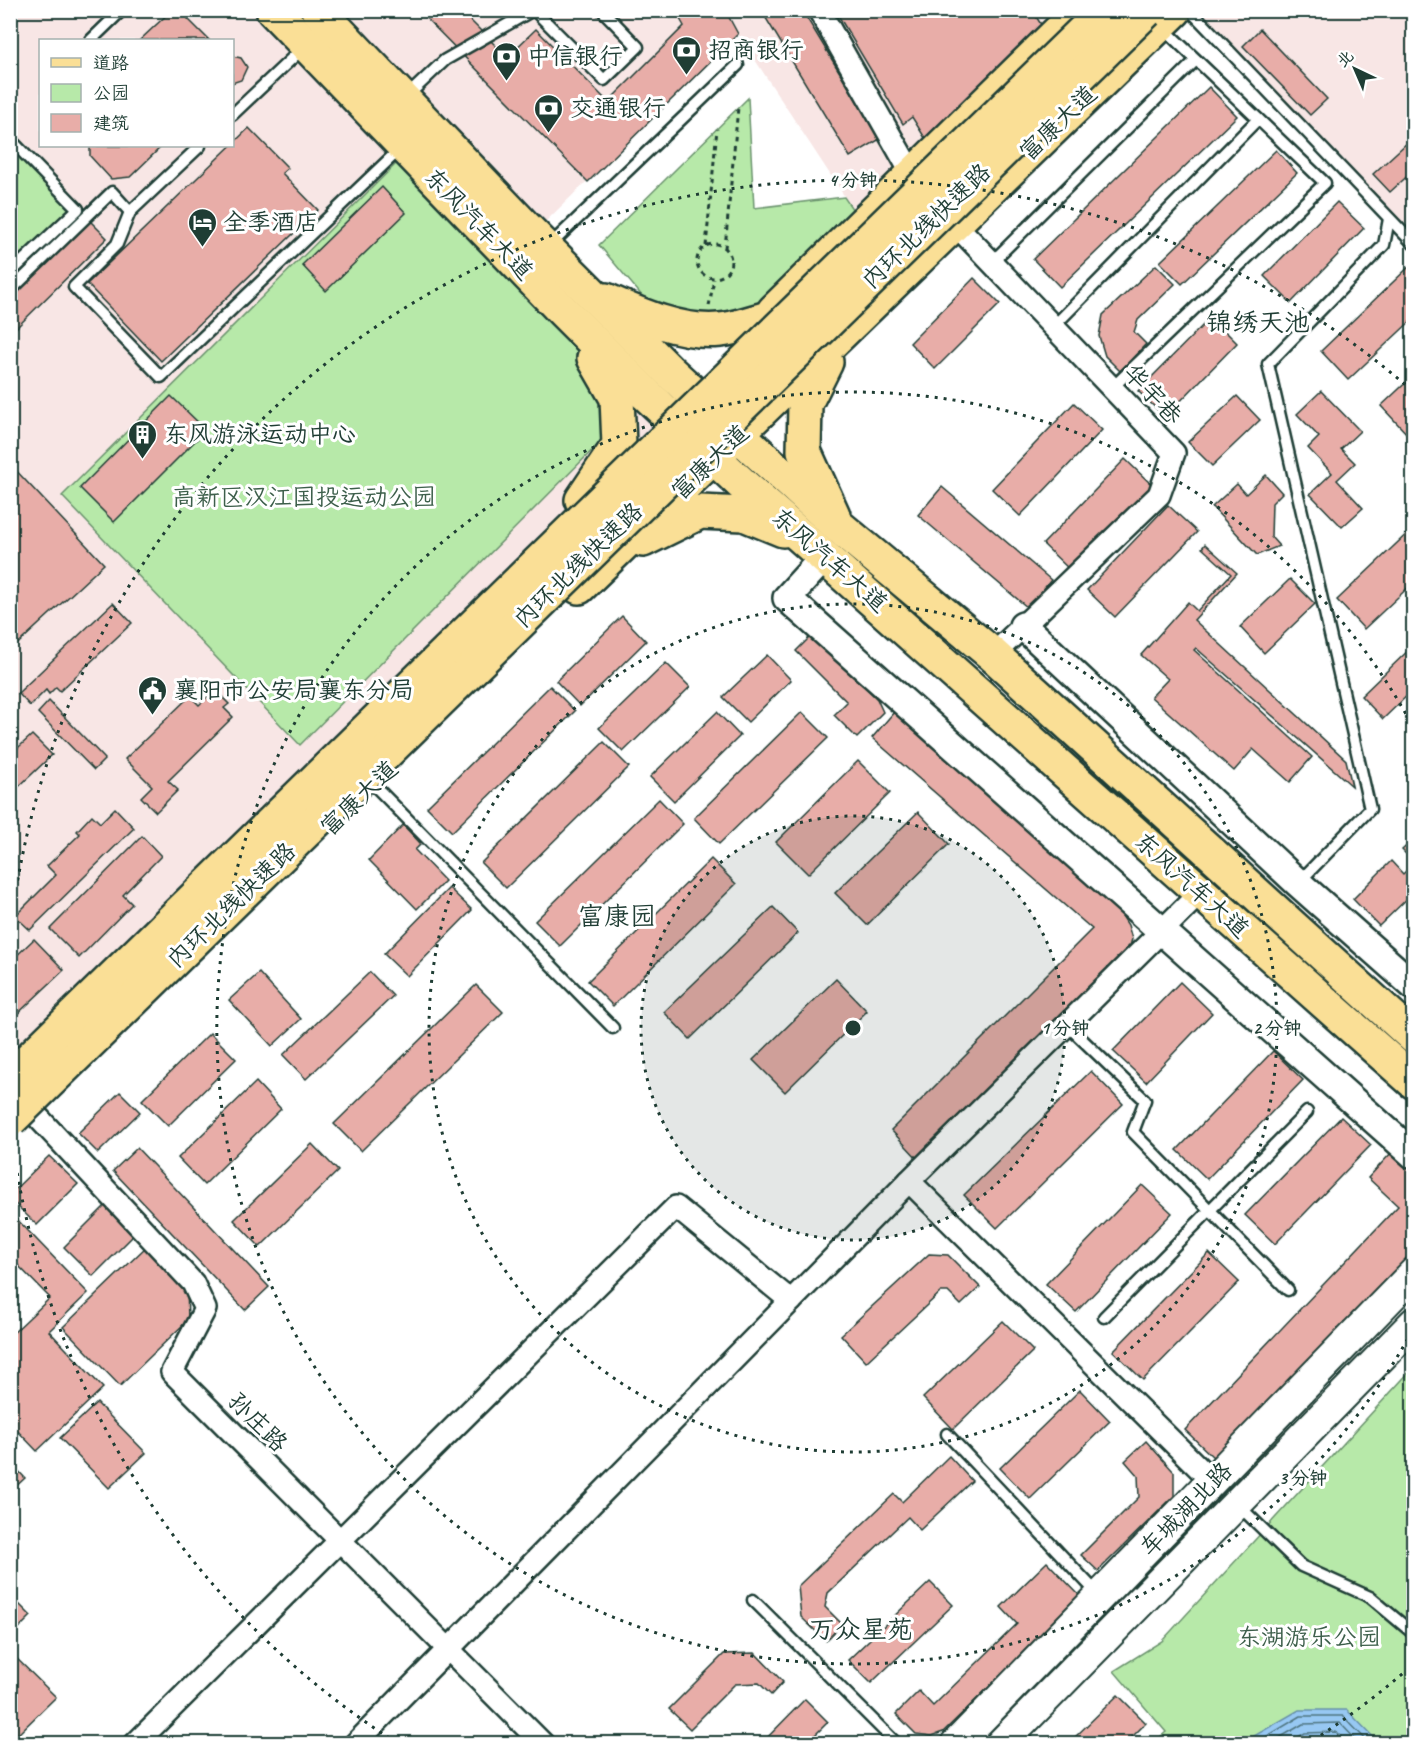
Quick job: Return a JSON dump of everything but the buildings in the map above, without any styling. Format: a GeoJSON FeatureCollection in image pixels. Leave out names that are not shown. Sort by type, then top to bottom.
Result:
{"type":"FeatureCollection","features":[{"type":"Feature","properties":{"kind":"main road","name":"东风汽车大道"},"geometry":{"type":"LineString","coordinates":[[273,10],[574,322],[669,415],[1413,1082]]}},
{"type":"Feature","properties":{"kind":"main road","name":"东风汽车大道"},"geometry":{"type":"LineString","coordinates":[[318,10],[546,249],[692,392],[837,525],[993,655],[1413,1037]]}},
{"type":"Feature","properties":{"kind":"main road"},"geometry":{"type":"LineString","coordinates":[[10,1060],[1081,10]]}},
{"type":"Feature","properties":{"kind":"main road","name":"内环北线快速路"},"geometry":{"type":"LineString","coordinates":[[10,1078],[1105,10]]}},
{"type":"Feature","properties":{"kind":"main road","name":"内环北线快速路"},"geometry":{"type":"LineString","coordinates":[[22,1117],[1160,15]]}},
{"type":"Feature","properties":{"kind":"main road","name":"富康大道"},"geometry":{"type":"LineString","coordinates":[[10,1137],[22,1117],[715,458],[838,338],[1160,15]]}},
{"type":"Feature","properties":{"kind":"main road"},"geometry":{"type":"LineString","coordinates":[[589,292],[639,315],[675,325],[719,330],[766,319]]}},
{"type":"Feature","properties":{"kind":"main road"},"geometry":{"type":"LineString","coordinates":[[574,322],[617,398],[619,445],[582,500]]}},
{"type":"Feature","properties":{"kind":"main road"},"geometry":{"type":"LineString","coordinates":[[837,525],[804,451],[805,404],[838,338]]}},
{"type":"Feature","properties":{"kind":"main road"},"geometry":{"type":"LineString","coordinates":[[612,555],[700,512],[744,514],[817,548]]}},
{"type":"Feature","properties":{"kind":"main road","name":"车城湖北路"},"geometry":{"type":"LineString","coordinates":[[956,1743],[1213,1482],[1413,1273]]}},
{"type":"Feature","properties":{"kind":"main road","name":"车城湖北路"},"geometry":{"type":"LineString","coordinates":[[1001,1743],[1413,1323]]}},
{"type":"Feature","properties":{"kind":"street"},"geometry":{"type":"LineString","coordinates":[[819,10],[912,174]]}},
{"type":"Feature","properties":{"kind":"street","name":"华宇巷"},"geometry":{"type":"LineString","coordinates":[[954,223],[1174,453],[1159,495],[993,655]]}},
{"type":"Feature","properties":{"kind":"street"},"geometry":{"type":"LineString","coordinates":[[817,548],[787,598],[1413,1155]]}},
{"type":"Feature","properties":{"kind":"street"},"geometry":{"type":"LineString","coordinates":[[1023,626],[1298,884],[1413,986]]}},
{"type":"Feature","properties":{"kind":"street"},"geometry":{"type":"LineString","coordinates":[[355,1743],[909,1181],[1200,893]]}},
{"type":"Feature","properties":{"kind":"street","name":"孙庄路"},"geometry":{"type":"LineString","coordinates":[[22,1117],[193,1282],[205,1310],[172,1372],[543,1743]]}},
{"type":"Feature","properties":{"kind":"street"},"geometry":{"type":"LineString","coordinates":[[909,1181],[1213,1482]]}},
{"type":"Feature","properties":{"kind":"street"},"geometry":{"type":"LineString","coordinates":[[135,1743],[342,1541],[676,1207],[791,1301]]}},
{"type":"Feature","properties":{"kind":"lane"},"geometry":{"type":"LineString","coordinates":[[92,39],[122,10]]}},
{"type":"Feature","properties":{"kind":"lane"},"geometry":{"type":"LineString","coordinates":[[403,99],[445,60],[533,10],[604,80],[638,47],[602,10]]}},
{"type":"Feature","properties":{"kind":"lane"},"geometry":{"type":"LineString","coordinates":[[1190,10],[1413,244]]}},
{"type":"Feature","properties":{"kind":"lane"},"geometry":{"type":"LineString","coordinates":[[1113,387],[1326,183],[1196,60],[1160,15]]}},
{"type":"Feature","properties":{"kind":"lane"},"geometry":{"type":"LineString","coordinates":[[234,113],[306,45]]}},
{"type":"Feature","properties":{"kind":"lane"},"geometry":{"type":"LineString","coordinates":[[992,262],[1196,60]]}},
{"type":"Feature","properties":{"kind":"lane"},"geometry":{"type":"LineString","coordinates":[[546,249],[738,65]]}},
{"type":"Feature","properties":{"kind":"lane"},"geometry":{"type":"LineString","coordinates":[[1053,326],[1258,119]]}},
{"type":"Feature","properties":{"kind":"lane"},"geometry":{"type":"LineString","coordinates":[[10,139],[78,209],[10,273]]}},
{"type":"Feature","properties":{"kind":"lane"},"geometry":{"type":"LineString","coordinates":[[199,147],[130,212],[117,244],[74,287],[161,377],[404,146]]}},
{"type":"Feature","properties":{"kind":"lane"},"geometry":{"type":"LineString","coordinates":[[10,291],[112,192],[130,212]]}},
{"type":"Feature","properties":{"kind":"lane"},"geometry":{"type":"LineString","coordinates":[[1298,884],[1370,809],[1268,364],[1384,245],[1389,219]]}},
{"type":"Feature","properties":{"kind":"lane"},"geometry":{"type":"LineString","coordinates":[[373,784],[613,1028]]}},
{"type":"Feature","properties":{"kind":"lane"},"geometry":{"type":"LineString","coordinates":[[1067,1025],[1145,1100],[1133,1132],[1288,1290]]}},
{"type":"Feature","properties":{"kind":"lane"},"geometry":{"type":"LineString","coordinates":[[1104,1317],[1307,1112]]}},
{"type":"Feature","properties":{"kind":"lane"},"geometry":{"type":"LineString","coordinates":[[947,1434],[1101,1596]]}},
{"type":"Feature","properties":{"kind":"lane"},"geometry":{"type":"LineString","coordinates":[[1237,1503],[1301,1566],[1370,1597],[1413,1634]]}},
{"type":"Feature","properties":{"kind":"lane"},"geometry":{"type":"LineString","coordinates":[[753,1600],[897,1743]]}},
{"type":"Feature","properties":{"kind":"path"},"geometry":{"type":"LineString","coordinates":[[725,248],[738,107]]}},
{"type":"Feature","properties":{"kind":"path"},"geometry":{"type":"LineString","coordinates":[[706,246],[717,129]]}},
{"type":"Feature","properties":{"kind":"path"},"geometry":{"type":"LineString","coordinates":[[717,244],[725,248],[730,255],[731,266],[724,275],[714,279],[703,275],[697,265],[698,254],[706,246],[717,244]]}},
{"type":"Feature","properties":{"kind":"shaded area"},"geometry":{"type":"Polygon","coordinates":[[[1200,10],[1413,11],[1413,233],[1197,13],[1200,10]]]}},
{"type":"Feature","properties":{"kind":"shaded area"},"geometry":{"type":"Polygon","coordinates":[[[10,11],[304,11],[702,423],[10,1098],[10,11]]]}},
{"type":"Feature","properties":{"kind":"shaded area"},"geometry":{"type":"Polygon","coordinates":[[[334,11],[1075,11],[862,223],[738,34],[542,225],[334,11]]]}},
{"type":"Feature","properties":{"kind":"green space"},"geometry":{"type":"Polygon","coordinates":[[[748,98],[754,208],[844,197],[862,223],[755,313],[674,318],[643,297],[599,245],[748,98]]]}},
{"type":"Feature","properties":{"kind":"green space"},"geometry":{"type":"Polygon","coordinates":[[[11,139],[78,209],[11,273],[11,139]]]}},
{"type":"Feature","properties":{"kind":"green space","name":"高新区汉江国投运动公园"},"geometry":{"type":"Polygon","coordinates":[[[409,151],[647,395],[300,745],[62,496],[409,151]]]}},
{"type":"Feature","properties":{"kind":"green space","name":"东湖游乐公园"},"geometry":{"type":"Polygon","coordinates":[[[1413,1368],[1413,1743],[1153,1743],[1166,1732],[1114,1671],[1162,1641],[1413,1368]]]}},
{"type":"Feature","properties":{"kind":"water"},"geometry":{"type":"Polygon","coordinates":[[[1299,1710],[1347,1710],[1379,1743],[1242,1743],[1299,1710]]]}},
{"type":"Feature","properties":{"kind":"place","name":"招商银行"},"geometry":{"type":"Point","coordinates":[687,76]}},
{"type":"Feature","properties":{"kind":"place","name":"中信银行"},"geometry":{"type":"Point","coordinates":[506,82]}},
{"type":"Feature","properties":{"kind":"place","name":"交通银行"},"geometry":{"type":"Point","coordinates":[549,134]}},
{"type":"Feature","properties":{"kind":"place","name":"全季酒店"},"geometry":{"type":"Point","coordinates":[202,248]}},
{"type":"Feature","properties":{"kind":"place","name":"东风游泳运动中心"},"geometry":{"type":"Point","coordinates":[143,460]}},
{"type":"Feature","properties":{"kind":"place","name":"襄阳市公安局襄东分局"},"geometry":{"type":"Point","coordinates":[153,716]}},
{"type":"Feature","properties":{"kind":"district","name":"锦绣天池"},"geometry":{"type":"Point","coordinates":[1258,322]}},
{"type":"Feature","properties":{"kind":"district","name":"富康园"},"geometry":{"type":"Point","coordinates":[617,916]}},
{"type":"Feature","properties":{"kind":"district","name":"万众星苑"},"geometry":{"type":"Point","coordinates":[861,1629]}}]}
